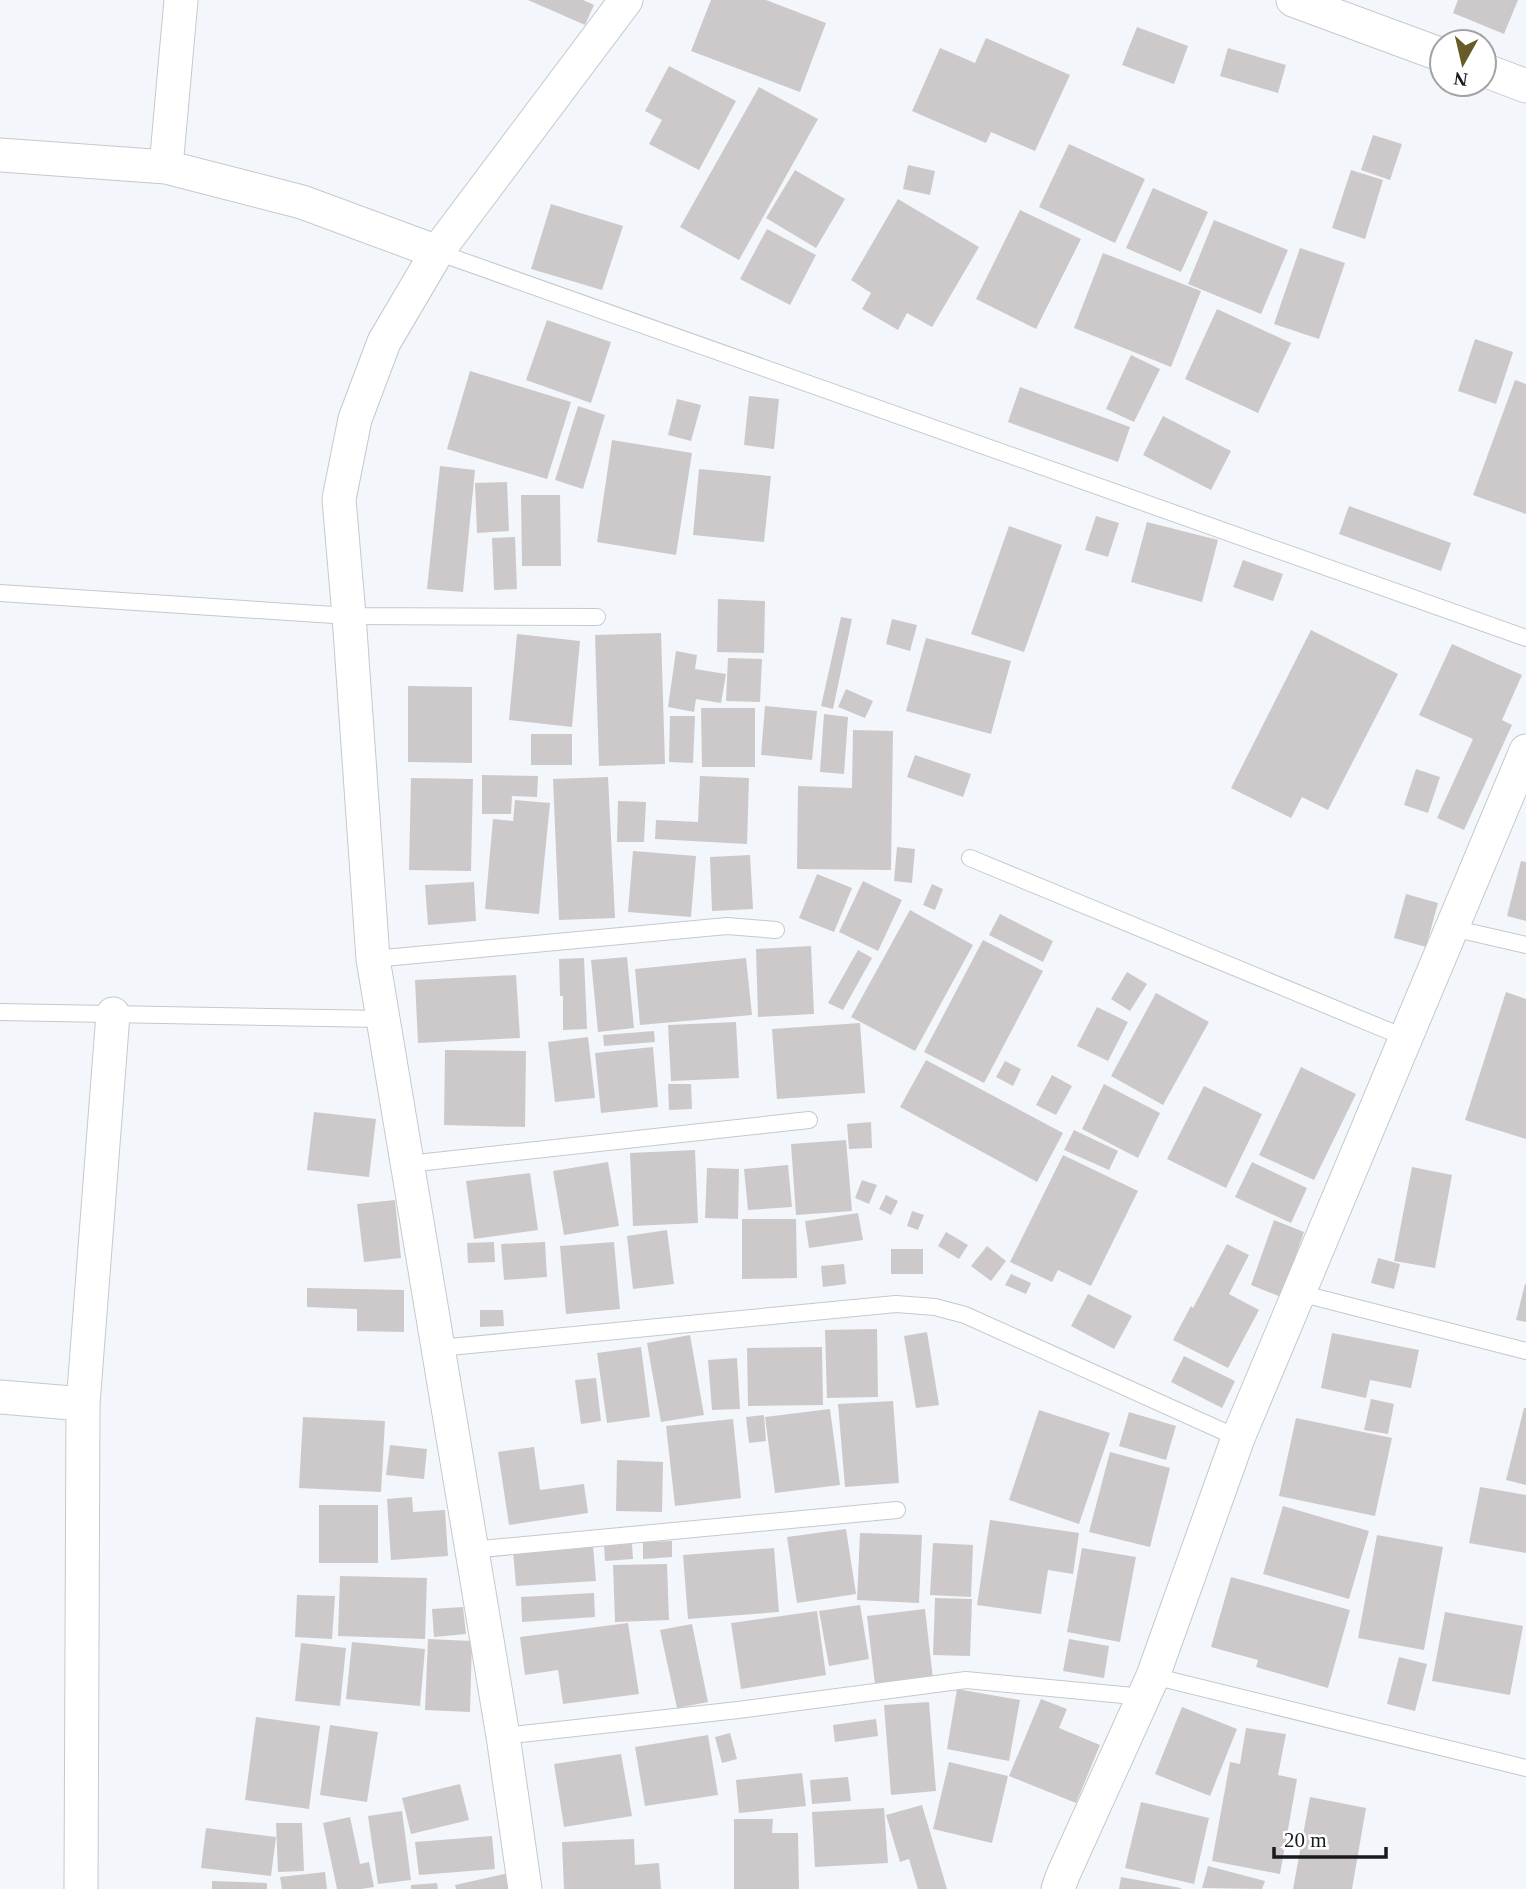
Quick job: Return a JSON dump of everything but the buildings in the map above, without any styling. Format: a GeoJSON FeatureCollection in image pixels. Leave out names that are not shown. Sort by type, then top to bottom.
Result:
{"type":"FeatureCollection","features":[{"type":"Feature","properties":{"kind":"street"},"geometry":{"type":"LineString","coordinates":[[166,167],[181,0]]}},
{"type":"Feature","properties":{"kind":"street"},"geometry":{"type":"LineString","coordinates":[[525,1889],[503,1736],[373,959],[339,499],[355,419],[384,342],[437,252],[626,0]]}},
{"type":"Feature","properties":{"kind":"street"},"geometry":{"type":"LineString","coordinates":[[1293,0],[1428,50]]}},
{"type":"Feature","properties":{"kind":"street"},"geometry":{"type":"LineString","coordinates":[[1498,75],[1526,86]]}},
{"type":"Feature","properties":{"kind":"street"},"geometry":{"type":"LineString","coordinates":[[0,155],[166,167],[302,202],[437,252]]}},
{"type":"Feature","properties":{"kind":"street"},"geometry":{"type":"LineString","coordinates":[[1058,1889],[1149,1687],[1238,1438],[1526,751]]}},
{"type":"Feature","properties":{"kind":"street"},"geometry":{"type":"LineString","coordinates":[[82,1889],[83,1404],[113,1014]]}},
{"type":"Feature","properties":{"kind":"street"},"geometry":{"type":"LineString","coordinates":[[0,1397],[83,1404]]}},
{"type":"Feature","properties":{"kind":"lane"},"geometry":{"type":"LineString","coordinates":[[437,252],[1526,638]]}},
{"type":"Feature","properties":{"kind":"lane"},"geometry":{"type":"LineString","coordinates":[[0,593],[349,616],[597,617]]}},
{"type":"Feature","properties":{"kind":"lane"},"geometry":{"type":"LineString","coordinates":[[970,858],[1406,1038]]}},
{"type":"Feature","properties":{"kind":"lane"},"geometry":{"type":"LineString","coordinates":[[373,959],[727,926],[776,930]]}},
{"type":"Feature","properties":{"kind":"lane"},"geometry":{"type":"LineString","coordinates":[[1452,928],[1526,945]]}},
{"type":"Feature","properties":{"kind":"lane"},"geometry":{"type":"LineString","coordinates":[[0,1012],[382,1019]]}},
{"type":"Feature","properties":{"kind":"lane"},"geometry":{"type":"LineString","coordinates":[[408,1164],[809,1120]]}},
{"type":"Feature","properties":{"kind":"lane"},"geometry":{"type":"LineString","coordinates":[[1299,1293],[1526,1351]]}},
{"type":"Feature","properties":{"kind":"lane"},"geometry":{"type":"LineString","coordinates":[[439,1348],[896,1304],[935,1307],[965,1315],[1238,1438]]}},
{"type":"Feature","properties":{"kind":"lane"},"geometry":{"type":"LineString","coordinates":[[471,1550],[897,1510]]}},
{"type":"Feature","properties":{"kind":"lane"},"geometry":{"type":"LineString","coordinates":[[503,1736],[738,1710],[966,1680],[1149,1687],[1526,1768]]}}]}
